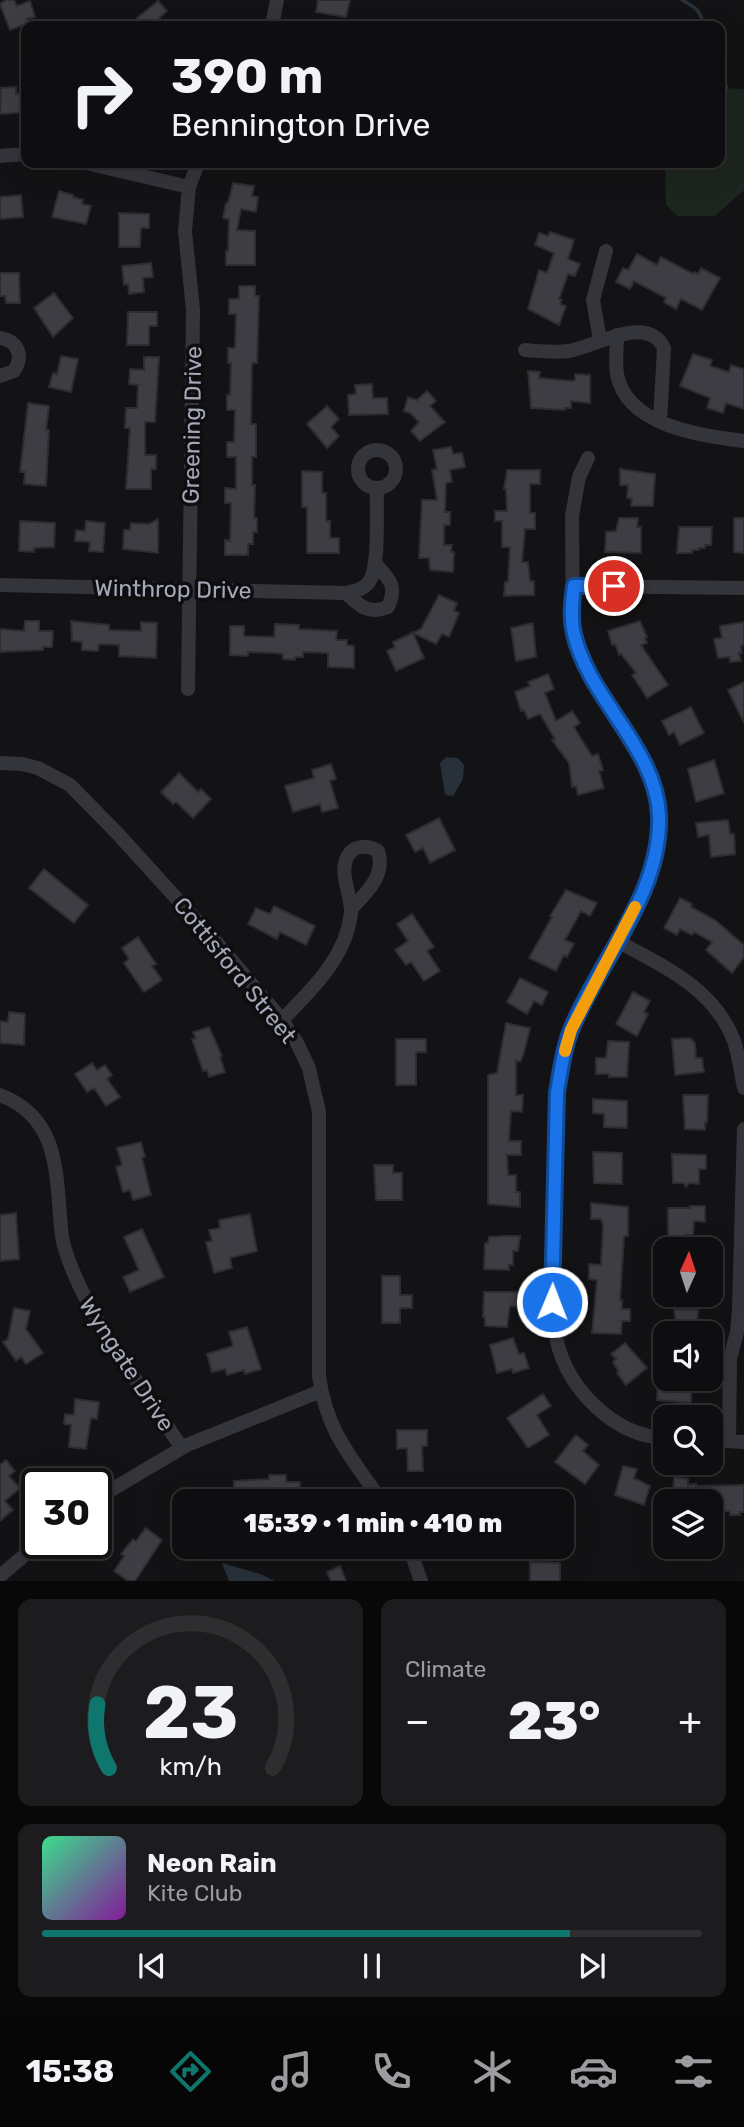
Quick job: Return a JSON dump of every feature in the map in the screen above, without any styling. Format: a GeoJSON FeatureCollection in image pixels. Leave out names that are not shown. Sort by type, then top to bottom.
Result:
{"type":"FeatureCollection","features":[{"type":"Feature","properties":{"kind":"street"},"geometry":{"type":"LineString","coordinates":[[273,21],[277,0]]}},
{"type":"Feature","properties":{"kind":"street"},"geometry":{"type":"LineString","coordinates":[[0,156],[21,155]]}},
{"type":"Feature","properties":{"kind":"street"},"geometry":{"type":"LineString","coordinates":[[107,168],[189,187]]}},
{"type":"Feature","properties":{"kind":"street","name":"Greening Drive"},"geometry":{"type":"LineString","coordinates":[[188,689],[194,310],[185,231],[189,187],[196,168]]}},
{"type":"Feature","properties":{"kind":"street"},"geometry":{"type":"LineString","coordinates":[[600,340],[593,300],[606,251]]}},
{"type":"Feature","properties":{"kind":"street"},"geometry":{"type":"LineString","coordinates":[[525,350],[567,351],[617,335],[647,333],[659,339],[664,348],[660,421]]}},
{"type":"Feature","properties":{"kind":"street"},"geometry":{"type":"LineString","coordinates":[[617,335],[617,373],[623,391],[637,409],[660,421],[709,436],[744,441]]}},
{"type":"Feature","properties":{"kind":"street"},"geometry":{"type":"LineString","coordinates":[[0,338],[7,339],[16,347],[19,360],[14,371],[0,376]]}},
{"type":"Feature","properties":{"kind":"street"},"geometry":{"type":"LineString","coordinates":[[588,458],[579,477],[572,516],[573,633],[600,693],[653,779],[659,813],[657,844],[650,878],[571,1030],[563,1058],[557,1092],[554,1314],[556,1342],[570,1376],[590,1401],[620,1426],[653,1438]]}},
{"type":"Feature","properties":{"kind":"street"},"geometry":{"type":"LineString","coordinates":[[375,563],[377,488]]}},
{"type":"Feature","properties":{"kind":"street","name":"Winthrop Drive"},"geometry":{"type":"LineString","coordinates":[[0,585],[346,593],[368,584],[375,563]]}},
{"type":"Feature","properties":{"kind":"street","name":"Winthrop Drive"},"geometry":{"type":"LineString","coordinates":[[346,593],[364,609],[381,610],[388,607],[393,595],[393,584],[375,563]]}},
{"type":"Feature","properties":{"kind":"street"},"geometry":{"type":"LineString","coordinates":[[574,586],[744,588]]}},
{"type":"Feature","properties":{"kind":"street","name":"Cottisford Street"},"geometry":{"type":"LineString","coordinates":[[0,763],[38,768],[70,785],[208,933],[282,1020],[309,1068],[319,1112],[321,1391],[337,1437],[374,1489]]}},
{"type":"Feature","properties":{"kind":"street"},"geometry":{"type":"LineString","coordinates":[[282,1020],[323,977],[338,953],[349,926],[351,909]]}},
{"type":"Feature","properties":{"kind":"street"},"geometry":{"type":"LineString","coordinates":[[617,941],[693,985],[710,1001],[734,1041],[744,1088]]}},
{"type":"Feature","properties":{"kind":"street","name":"Wyngate Drive"},"geometry":{"type":"LineString","coordinates":[[0,1095],[28,1110],[47,1137],[54,1159],[63,1244],[81,1294],[182,1448]]}},
{"type":"Feature","properties":{"kind":"street"},"geometry":{"type":"LineString","coordinates":[[729,1441],[730,1359],[737,1332],[739,1309],[744,1129]]}},
{"type":"Feature","properties":{"kind":"street"},"geometry":{"type":"LineString","coordinates":[[112,1490],[182,1448],[321,1391]]}},
{"type":"Feature","properties":{"kind":"street"},"geometry":{"type":"LineString","coordinates":[[723,1441],[744,1442]]}},
{"type":"Feature","properties":{"kind":"street"},"geometry":{"type":"LineString","coordinates":[[0,1576],[21,1558]]}},
{"type":"Feature","properties":{"kind":"street"},"geometry":{"type":"LineString","coordinates":[[413,1559],[421,1581]]}},
{"type":"Feature","properties":{"kind":"shaded area"},"geometry":{"type":"Polygon","coordinates":[[[725,88],[744,89],[744,190],[715,216],[678,216],[666,205],[665,168],[725,168],[725,88]]]}},
{"type":"Feature","properties":{"kind":"shaded area"},"geometry":{"type":"Polygon","coordinates":[[[446,757],[458,758],[464,765],[463,779],[453,796],[445,795],[440,763],[446,757]]]}},
{"type":"Feature","properties":{"kind":"shaded area"},"geometry":{"type":"Polygon","coordinates":[[[222,1563],[260,1574],[275,1581],[229,1581],[222,1563]]]}},
{"type":"Feature","properties":{"kind":"building"},"geometry":{"type":"Polygon","coordinates":[[[6,0],[14,0],[17,6],[30,1],[35,17],[21,21],[21,26],[10,30],[0,4],[6,0]]]}},
{"type":"Feature","properties":{"kind":"building"},"geometry":{"type":"Polygon","coordinates":[[[318,0],[350,0],[346,17],[316,12],[318,0]]]}},
{"type":"Feature","properties":{"kind":"building"},"geometry":{"type":"Polygon","coordinates":[[[158,1],[167,11],[159,18],[162,21],[136,19],[158,1]]]}},
{"type":"Feature","properties":{"kind":"building"},"geometry":{"type":"Polygon","coordinates":[[[16,87],[16,94],[21,93],[21,112],[0,114],[1,88],[16,87]]]}},
{"type":"Feature","properties":{"kind":"building"},"geometry":{"type":"Polygon","coordinates":[[[233,183],[254,186],[252,196],[258,197],[256,212],[241,209],[237,230],[255,231],[255,265],[226,265],[229,219],[223,218],[233,183]]]}},
{"type":"Feature","properties":{"kind":"building"},"geometry":{"type":"Polygon","coordinates":[[[59,191],[73,195],[83,200],[82,204],[91,206],[86,224],[52,217],[59,191]]]}},
{"type":"Feature","properties":{"kind":"building"},"geometry":{"type":"Polygon","coordinates":[[[21,195],[23,217],[0,219],[0,197],[21,195]]]}},
{"type":"Feature","properties":{"kind":"building"},"geometry":{"type":"Polygon","coordinates":[[[119,213],[149,214],[149,228],[141,228],[140,247],[119,247],[119,213]]]}},
{"type":"Feature","properties":{"kind":"building"},"geometry":{"type":"Polygon","coordinates":[[[550,232],[574,240],[568,259],[580,264],[575,276],[568,274],[559,299],[562,300],[560,304],[566,306],[559,325],[528,309],[539,270],[547,273],[554,253],[535,245],[539,233],[548,236],[550,232]]]}},
{"type":"Feature","properties":{"kind":"building"},"geometry":{"type":"Polygon","coordinates":[[[637,254],[657,265],[661,257],[693,274],[698,274],[701,268],[720,278],[702,310],[681,299],[676,309],[664,302],[666,298],[634,281],[630,289],[616,282],[623,268],[628,270],[637,254]]]}},
{"type":"Feature","properties":{"kind":"building"},"geometry":{"type":"Polygon","coordinates":[[[151,263],[153,277],[143,278],[144,292],[129,294],[128,284],[124,285],[122,266],[151,263]]]}},
{"type":"Feature","properties":{"kind":"building"},"geometry":{"type":"Polygon","coordinates":[[[0,273],[19,273],[20,303],[6,303],[5,296],[0,296],[0,273]]]}},
{"type":"Feature","properties":{"kind":"building"},"geometry":{"type":"Polygon","coordinates":[[[239,286],[255,286],[255,296],[259,296],[257,363],[252,363],[251,424],[256,424],[256,457],[252,457],[252,485],[255,485],[254,518],[257,518],[257,532],[253,532],[253,544],[248,544],[248,555],[225,555],[225,540],[230,541],[231,503],[225,503],[225,488],[236,489],[236,457],[227,457],[227,442],[234,442],[235,410],[227,410],[231,363],[228,363],[228,348],[235,348],[236,314],[229,314],[229,299],[239,299],[239,286]]]}},
{"type":"Feature","properties":{"kind":"building"},"geometry":{"type":"Polygon","coordinates":[[[54,293],[73,318],[53,337],[34,308],[54,293]]]}},
{"type":"Feature","properties":{"kind":"building"},"geometry":{"type":"Polygon","coordinates":[[[128,312],[157,312],[157,326],[149,326],[149,345],[127,345],[128,312]]]}},
{"type":"Feature","properties":{"kind":"building"},"geometry":{"type":"Polygon","coordinates":[[[693,354],[712,360],[710,366],[729,372],[731,365],[744,369],[744,409],[726,403],[723,413],[707,408],[710,398],[680,386],[693,354]]]}},
{"type":"Feature","properties":{"kind":"building"},"geometry":{"type":"Polygon","coordinates":[[[61,356],[78,359],[71,392],[49,387],[53,373],[57,374],[61,356]]]}},
{"type":"Feature","properties":{"kind":"building"},"geometry":{"type":"Polygon","coordinates":[[[144,357],[159,357],[155,422],[145,422],[145,455],[156,455],[156,469],[151,469],[151,489],[126,489],[130,428],[125,428],[126,408],[137,408],[138,385],[129,384],[130,369],[144,370],[144,357]]]}},
{"type":"Feature","properties":{"kind":"building"},"geometry":{"type":"Polygon","coordinates":[[[528,371],[540,372],[539,378],[572,381],[575,380],[575,374],[590,375],[590,403],[571,401],[571,408],[565,410],[531,408],[528,371]]]}},
{"type":"Feature","properties":{"kind":"building"},"geometry":{"type":"Polygon","coordinates":[[[372,384],[373,398],[387,398],[388,414],[349,415],[348,395],[356,394],[355,385],[372,384]]]}},
{"type":"Feature","properties":{"kind":"building"},"geometry":{"type":"Polygon","coordinates":[[[427,391],[436,401],[430,406],[445,422],[420,441],[411,431],[419,422],[404,411],[408,397],[417,400],[427,391]]]}},
{"type":"Feature","properties":{"kind":"building"},"geometry":{"type":"Polygon","coordinates":[[[28,403],[49,406],[46,486],[24,484],[25,472],[20,472],[28,403]]]}},
{"type":"Feature","properties":{"kind":"building"},"geometry":{"type":"Polygon","coordinates":[[[327,406],[339,419],[331,427],[339,436],[327,448],[307,424],[327,406]]]}},
{"type":"Feature","properties":{"kind":"building"},"geometry":{"type":"Polygon","coordinates":[[[451,447],[453,454],[462,453],[465,467],[450,470],[452,482],[446,483],[445,512],[450,512],[450,525],[444,525],[444,545],[452,545],[453,572],[430,570],[429,558],[419,558],[422,500],[437,500],[432,470],[437,469],[433,450],[451,447]]]}},
{"type":"Feature","properties":{"kind":"building"},"geometry":{"type":"Polygon","coordinates":[[[620,469],[655,474],[653,506],[631,506],[632,499],[627,498],[628,485],[620,485],[620,469]]]}},
{"type":"Feature","properties":{"kind":"building"},"geometry":{"type":"Polygon","coordinates":[[[507,470],[540,470],[540,484],[530,484],[530,513],[535,513],[535,529],[525,529],[522,562],[528,562],[530,581],[534,581],[534,595],[504,596],[505,582],[508,582],[510,547],[502,547],[502,521],[495,521],[495,511],[507,511],[504,489],[507,470]]]}},
{"type":"Feature","properties":{"kind":"building"},"geometry":{"type":"Polygon","coordinates":[[[302,471],[322,472],[322,493],[326,493],[326,521],[330,521],[330,538],[339,538],[339,553],[307,553],[307,507],[302,507],[302,471]]]}},
{"type":"Feature","properties":{"kind":"building"},"geometry":{"type":"Polygon","coordinates":[[[619,518],[638,518],[637,527],[641,527],[641,553],[605,552],[606,532],[616,531],[619,518]]]}},
{"type":"Feature","properties":{"kind":"building"},"geometry":{"type":"Polygon","coordinates":[[[734,518],[744,518],[744,553],[734,552],[734,518]]]}},
{"type":"Feature","properties":{"kind":"building"},"geometry":{"type":"Polygon","coordinates":[[[158,519],[158,553],[123,549],[124,530],[130,530],[131,523],[149,524],[158,519]]]}},
{"type":"Feature","properties":{"kind":"building"},"geometry":{"type":"Polygon","coordinates":[[[20,521],[55,523],[54,547],[34,548],[34,552],[19,551],[20,521]]]}},
{"type":"Feature","properties":{"kind":"building"},"geometry":{"type":"Polygon","coordinates":[[[86,521],[105,523],[103,552],[89,551],[90,542],[75,541],[76,530],[85,531],[86,521]]]}},
{"type":"Feature","properties":{"kind":"building"},"geometry":{"type":"Polygon","coordinates":[[[679,527],[712,527],[711,545],[692,550],[692,553],[677,553],[679,527]]]}},
{"type":"Feature","properties":{"kind":"building"},"geometry":{"type":"Polygon","coordinates":[[[439,595],[457,603],[454,611],[459,613],[449,637],[442,634],[436,644],[413,633],[424,658],[396,671],[387,651],[395,647],[393,642],[421,629],[439,595]]]}},
{"type":"Feature","properties":{"kind":"building"},"geometry":{"type":"Polygon","coordinates":[[[25,621],[39,621],[39,631],[53,631],[52,647],[43,647],[43,650],[0,652],[0,629],[24,631],[25,621]]]}},
{"type":"Feature","properties":{"kind":"building"},"geometry":{"type":"Polygon","coordinates":[[[71,621],[109,625],[109,630],[141,631],[141,622],[157,623],[156,658],[119,656],[119,645],[99,644],[98,651],[82,650],[82,642],[72,641],[71,621]]]}},
{"type":"Feature","properties":{"kind":"building"},"geometry":{"type":"Polygon","coordinates":[[[640,621],[647,637],[647,643],[641,645],[668,685],[647,698],[632,675],[636,673],[621,654],[619,655],[615,644],[612,645],[608,631],[640,621]]]}},
{"type":"Feature","properties":{"kind":"building"},"geometry":{"type":"Polygon","coordinates":[[[744,622],[744,645],[741,646],[742,653],[739,653],[741,661],[730,662],[730,657],[718,658],[714,639],[722,638],[720,626],[744,622]]]}},
{"type":"Feature","properties":{"kind":"building"},"geometry":{"type":"Polygon","coordinates":[[[533,623],[536,657],[516,661],[511,628],[533,623]]]}},
{"type":"Feature","properties":{"kind":"building"},"geometry":{"type":"Polygon","coordinates":[[[275,624],[299,625],[299,629],[337,631],[336,640],[347,640],[347,645],[354,646],[354,668],[328,667],[328,653],[303,652],[303,657],[295,657],[295,660],[283,659],[283,654],[274,653],[248,652],[248,656],[230,655],[230,626],[244,626],[244,636],[274,637],[275,624]]]}},
{"type":"Feature","properties":{"kind":"building"},"geometry":{"type":"Polygon","coordinates":[[[548,674],[554,689],[545,693],[556,721],[572,711],[580,723],[574,727],[580,737],[592,756],[598,754],[603,770],[599,771],[604,788],[578,795],[576,786],[572,787],[569,763],[552,740],[555,739],[540,714],[528,719],[524,710],[521,711],[515,692],[530,686],[528,682],[548,674]]]}},
{"type":"Feature","properties":{"kind":"building"},"geometry":{"type":"Polygon","coordinates":[[[744,682],[744,723],[728,690],[744,682]]]}},
{"type":"Feature","properties":{"kind":"building"},"geometry":{"type":"Polygon","coordinates":[[[691,707],[704,733],[680,745],[674,732],[669,735],[662,721],[691,707]]]}},
{"type":"Feature","properties":{"kind":"building"},"geometry":{"type":"Polygon","coordinates":[[[714,760],[724,793],[696,802],[688,769],[714,760]]]}},
{"type":"Feature","properties":{"kind":"building"},"geometry":{"type":"Polygon","coordinates":[[[331,764],[336,779],[330,781],[338,808],[322,812],[320,804],[293,812],[285,786],[314,778],[312,770],[331,764]]]}},
{"type":"Feature","properties":{"kind":"building"},"geometry":{"type":"Polygon","coordinates":[[[179,773],[198,792],[201,789],[211,799],[193,818],[161,792],[179,773]]]}},
{"type":"Feature","properties":{"kind":"building"},"geometry":{"type":"Polygon","coordinates":[[[439,818],[455,850],[430,863],[423,848],[415,852],[406,835],[439,818]]]}},
{"type":"Feature","properties":{"kind":"building"},"geometry":{"type":"Polygon","coordinates":[[[728,820],[730,834],[734,834],[735,854],[711,857],[709,835],[698,837],[696,823],[728,820]]]}},
{"type":"Feature","properties":{"kind":"building"},"geometry":{"type":"Polygon","coordinates":[[[44,869],[88,905],[74,923],[29,888],[44,869]]]}},
{"type":"Feature","properties":{"kind":"building"},"geometry":{"type":"Polygon","coordinates":[[[566,890],[597,903],[590,916],[581,911],[565,940],[574,944],[567,957],[564,955],[556,971],[529,958],[566,890]]]}},
{"type":"Feature","properties":{"kind":"building"},"geometry":{"type":"Polygon","coordinates":[[[680,898],[715,920],[744,945],[744,957],[732,973],[706,950],[712,942],[694,932],[692,935],[680,929],[677,935],[664,928],[680,898]]]}},
{"type":"Feature","properties":{"kind":"building"},"geometry":{"type":"Polygon","coordinates":[[[274,906],[315,926],[306,945],[280,932],[277,939],[248,924],[256,908],[270,914],[274,906]]]}},
{"type":"Feature","properties":{"kind":"building"},"geometry":{"type":"Polygon","coordinates":[[[412,914],[434,947],[427,951],[440,971],[424,981],[411,962],[406,965],[395,950],[408,941],[397,924],[412,914]]]}},
{"type":"Feature","properties":{"kind":"building"},"geometry":{"type":"Polygon","coordinates":[[[138,937],[156,964],[152,966],[162,980],[144,992],[124,963],[129,959],[122,948],[138,937]]]}},
{"type":"Feature","properties":{"kind":"building"},"geometry":{"type":"Polygon","coordinates":[[[520,978],[548,992],[542,1005],[534,1001],[527,1014],[507,1002],[520,978]]]}},
{"type":"Feature","properties":{"kind":"building"},"geometry":{"type":"Polygon","coordinates":[[[633,992],[650,1001],[644,1012],[648,1014],[637,1036],[616,1024],[633,992]]]}},
{"type":"Feature","properties":{"kind":"building"},"geometry":{"type":"Polygon","coordinates":[[[9,1012],[25,1014],[24,1045],[0,1043],[0,1021],[8,1022],[9,1012]]]}},
{"type":"Feature","properties":{"kind":"building"},"geometry":{"type":"Polygon","coordinates":[[[506,1023],[530,1028],[523,1056],[520,1062],[516,1061],[516,1095],[523,1095],[522,1112],[511,1111],[509,1141],[521,1141],[521,1155],[507,1155],[508,1175],[516,1175],[516,1192],[520,1192],[520,1207],[488,1204],[488,1075],[497,1073],[506,1023]]]}},
{"type":"Feature","properties":{"kind":"building"},"geometry":{"type":"Polygon","coordinates":[[[209,1027],[222,1056],[220,1057],[225,1072],[209,1077],[207,1070],[203,1071],[192,1039],[196,1038],[193,1032],[209,1027]]]}},
{"type":"Feature","properties":{"kind":"building"},"geometry":{"type":"Polygon","coordinates":[[[690,1038],[695,1043],[696,1058],[702,1058],[704,1072],[675,1075],[672,1039],[690,1038]]]}},
{"type":"Feature","properties":{"kind":"building"},"geometry":{"type":"Polygon","coordinates":[[[396,1039],[426,1039],[426,1052],[416,1052],[416,1085],[396,1085],[396,1039]]]}},
{"type":"Feature","properties":{"kind":"building"},"geometry":{"type":"Polygon","coordinates":[[[608,1041],[629,1042],[627,1077],[596,1074],[596,1058],[606,1058],[608,1041]]]}},
{"type":"Feature","properties":{"kind":"building"},"geometry":{"type":"Polygon","coordinates":[[[92,1063],[97,1070],[105,1065],[112,1075],[107,1079],[120,1097],[106,1106],[94,1088],[87,1092],[75,1074],[92,1063]]]}},
{"type":"Feature","properties":{"kind":"building"},"geometry":{"type":"Polygon","coordinates":[[[683,1095],[708,1095],[705,1130],[685,1129],[683,1095]]]}},
{"type":"Feature","properties":{"kind":"building"},"geometry":{"type":"Polygon","coordinates":[[[593,1099],[627,1101],[627,1128],[604,1127],[604,1114],[593,1113],[593,1099]]]}},
{"type":"Feature","properties":{"kind":"building"},"geometry":{"type":"Polygon","coordinates":[[[141,1142],[151,1195],[133,1200],[130,1190],[123,1192],[116,1167],[122,1165],[117,1148],[141,1142]]]}},
{"type":"Feature","properties":{"kind":"building"},"geometry":{"type":"Polygon","coordinates":[[[593,1152],[622,1153],[622,1184],[594,1183],[593,1152]]]}},
{"type":"Feature","properties":{"kind":"building"},"geometry":{"type":"Polygon","coordinates":[[[672,1154],[706,1155],[706,1169],[699,1169],[699,1184],[689,1183],[686,1187],[684,1183],[673,1183],[672,1154]]]}},
{"type":"Feature","properties":{"kind":"building"},"geometry":{"type":"Polygon","coordinates":[[[374,1165],[393,1165],[393,1173],[402,1173],[402,1200],[376,1200],[374,1165]]]}},
{"type":"Feature","properties":{"kind":"building"},"geometry":{"type":"Polygon","coordinates":[[[591,1203],[628,1207],[628,1236],[624,1236],[620,1300],[622,1309],[630,1309],[630,1321],[622,1321],[621,1334],[592,1333],[597,1280],[589,1279],[589,1264],[601,1265],[603,1226],[601,1219],[591,1219],[591,1203]]]}},
{"type":"Feature","properties":{"kind":"building"},"geometry":{"type":"Polygon","coordinates":[[[705,1206],[705,1222],[694,1221],[693,1235],[668,1237],[668,1208],[705,1206]]]}},
{"type":"Feature","properties":{"kind":"building"},"geometry":{"type":"Polygon","coordinates":[[[16,1213],[19,1259],[0,1261],[0,1215],[16,1213]]]}},
{"type":"Feature","properties":{"kind":"building"},"geometry":{"type":"Polygon","coordinates":[[[250,1214],[257,1251],[230,1258],[232,1268],[214,1273],[206,1242],[212,1241],[209,1230],[220,1228],[219,1220],[250,1214]]]}},
{"type":"Feature","properties":{"kind":"building"},"geometry":{"type":"Polygon","coordinates":[[[142,1229],[164,1277],[130,1292],[123,1277],[139,1270],[124,1237],[142,1229]]]}},
{"type":"Feature","properties":{"kind":"building"},"geometry":{"type":"Polygon","coordinates":[[[520,1236],[518,1251],[513,1251],[513,1265],[509,1265],[509,1270],[484,1269],[485,1243],[488,1243],[489,1237],[520,1236]]]}},
{"type":"Feature","properties":{"kind":"building"},"geometry":{"type":"Polygon","coordinates":[[[382,1276],[400,1276],[400,1295],[412,1295],[412,1308],[400,1308],[400,1323],[382,1323],[382,1276]]]}},
{"type":"Feature","properties":{"kind":"building"},"geometry":{"type":"Polygon","coordinates":[[[484,1292],[518,1292],[518,1307],[510,1306],[507,1327],[485,1326],[484,1292]]]}},
{"type":"Feature","properties":{"kind":"building"},"geometry":{"type":"Polygon","coordinates":[[[14,1308],[30,1311],[26,1329],[43,1353],[26,1364],[21,1357],[16,1361],[3,1342],[8,1339],[14,1308]]]}},
{"type":"Feature","properties":{"kind":"building"},"geometry":{"type":"Polygon","coordinates":[[[674,1309],[698,1310],[698,1321],[675,1321],[674,1309]]]}},
{"type":"Feature","properties":{"kind":"building"},"geometry":{"type":"Polygon","coordinates":[[[247,1327],[261,1369],[245,1374],[244,1370],[227,1375],[225,1369],[212,1372],[207,1354],[233,1346],[229,1332],[247,1327]]]}},
{"type":"Feature","properties":{"kind":"building"},"geometry":{"type":"Polygon","coordinates":[[[513,1338],[519,1354],[524,1353],[529,1368],[513,1373],[512,1369],[497,1373],[490,1345],[513,1338]]]}},
{"type":"Feature","properties":{"kind":"building"},"geometry":{"type":"Polygon","coordinates":[[[625,1343],[647,1368],[626,1385],[617,1373],[619,1372],[613,1362],[616,1359],[611,1354],[625,1343]]]}},
{"type":"Feature","properties":{"kind":"building"},"geometry":{"type":"Polygon","coordinates":[[[657,1391],[692,1391],[691,1403],[657,1400],[657,1391]]]}},
{"type":"Feature","properties":{"kind":"building"},"geometry":{"type":"Polygon","coordinates":[[[543,1394],[551,1406],[537,1415],[549,1435],[528,1448],[507,1418],[543,1394]]]}},
{"type":"Feature","properties":{"kind":"building"},"geometry":{"type":"Polygon","coordinates":[[[75,1399],[99,1402],[97,1419],[91,1418],[86,1449],[69,1447],[71,1425],[64,1424],[65,1414],[74,1415],[75,1399]]]}},
{"type":"Feature","properties":{"kind":"building"},"geometry":{"type":"Polygon","coordinates":[[[397,1430],[427,1430],[427,1446],[422,1446],[423,1471],[408,1471],[407,1448],[397,1449],[397,1430]]]}},
{"type":"Feature","properties":{"kind":"building"},"geometry":{"type":"Polygon","coordinates":[[[576,1435],[588,1445],[583,1451],[599,1465],[585,1484],[555,1462],[576,1435]]]}},
{"type":"Feature","properties":{"kind":"building"},"geometry":{"type":"Polygon","coordinates":[[[6,1460],[15,1471],[9,1476],[20,1488],[5,1501],[13,1510],[0,1521],[0,1465],[6,1460]]]}},
{"type":"Feature","properties":{"kind":"building"},"geometry":{"type":"Polygon","coordinates":[[[623,1466],[637,1469],[634,1478],[650,1486],[644,1505],[615,1495],[623,1466]]]}},
{"type":"Feature","properties":{"kind":"building"},"geometry":{"type":"Polygon","coordinates":[[[269,1475],[286,1475],[286,1482],[300,1482],[300,1489],[234,1489],[234,1481],[269,1479],[269,1475]]]}},
{"type":"Feature","properties":{"kind":"building"},"geometry":{"type":"Polygon","coordinates":[[[674,1477],[688,1479],[688,1485],[696,1486],[744,1485],[744,1512],[730,1515],[730,1511],[723,1511],[723,1489],[673,1489],[674,1477]]]}},
{"type":"Feature","properties":{"kind":"building"},"geometry":{"type":"Polygon","coordinates":[[[146,1528],[162,1540],[135,1581],[128,1581],[114,1571],[124,1556],[121,1554],[146,1528]]]}},
{"type":"Feature","properties":{"kind":"building"},"geometry":{"type":"Polygon","coordinates":[[[530,1562],[560,1563],[560,1581],[530,1581],[530,1562]]]}},
{"type":"Feature","properties":{"kind":"building"},"geometry":{"type":"Polygon","coordinates":[[[340,1566],[346,1581],[331,1581],[327,1572],[340,1566]]]}},
{"type":"Feature","properties":{"kind":"waterway"},"geometry":{"type":"LineString","coordinates":[[682,0],[697,10],[702,21]]}},
{"type":"Feature","properties":{"kind":"waterway"},"geometry":{"type":"LineString","coordinates":[[725,84],[727,89]]}},
{"type":"Feature","properties":{"kind":"slow traffic"},"geometry":{"type":"LineString","coordinates":[[565,1051],[571,1030],[635,907]]}},
{"type":"Feature","properties":{"kind":"route"},"geometry":{"type":"LineString","coordinates":[[552,1302],[557,1092],[563,1058],[571,1030],[650,878],[657,844],[659,813],[653,779],[600,693],[573,633],[574,586],[614,586]]}}]}
